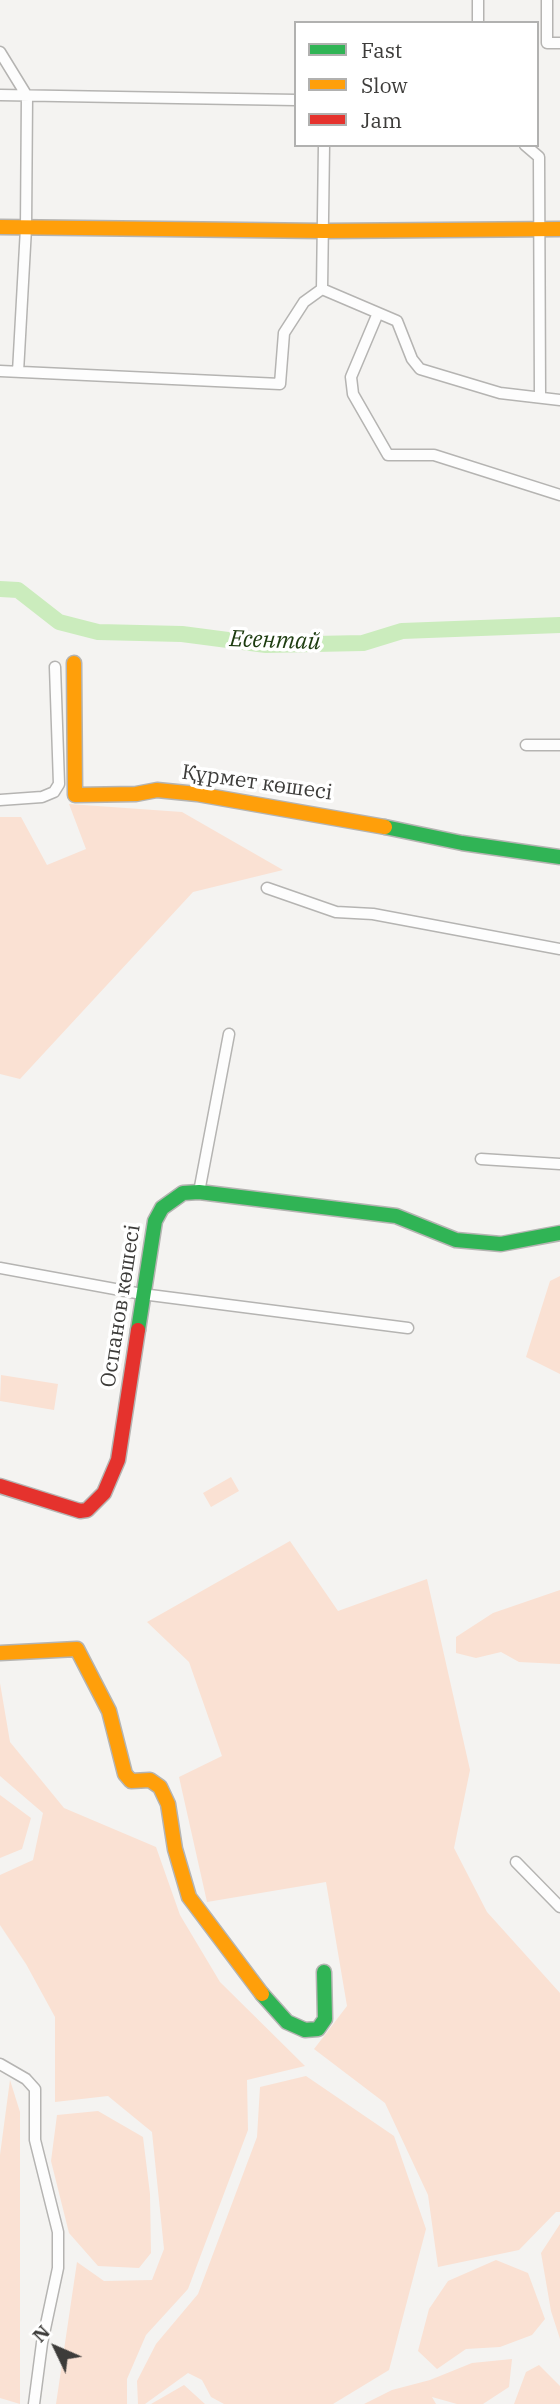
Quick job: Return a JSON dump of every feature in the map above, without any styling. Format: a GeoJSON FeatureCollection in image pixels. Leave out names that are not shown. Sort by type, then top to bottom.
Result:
{"type":"FeatureCollection","features":[{"type":"Feature","properties":{"kind":"street"},"geometry":{"type":"LineString","coordinates":[[478,0],[478,21]]}},
{"type":"Feature","properties":{"kind":"street"},"geometry":{"type":"LineString","coordinates":[[547,0],[547,43],[560,43]]}},
{"type":"Feature","properties":{"kind":"street"},"geometry":{"type":"LineString","coordinates":[[0,52],[27,96],[26,228],[18,372]]}},
{"type":"Feature","properties":{"kind":"street"},"geometry":{"type":"LineString","coordinates":[[0,95],[294,100]]}},
{"type":"Feature","properties":{"kind":"street"},"geometry":{"type":"LineString","coordinates":[[322,289],[324,147]]}},
{"type":"Feature","properties":{"kind":"street"},"geometry":{"type":"LineString","coordinates":[[527,147],[539,157],[540,397]]}},
{"type":"Feature","properties":{"kind":"street"},"geometry":{"type":"LineString","coordinates":[[0,227],[324,231],[560,229]]}},
{"type":"Feature","properties":{"kind":"street"},"geometry":{"type":"LineString","coordinates":[[0,371],[280,384],[284,333],[304,302],[322,289]]}},
{"type":"Feature","properties":{"kind":"street"},"geometry":{"type":"LineString","coordinates":[[322,289],[397,321],[412,359],[420,369],[500,393],[560,400]]}},
{"type":"Feature","properties":{"kind":"street"},"geometry":{"type":"LineString","coordinates":[[378,313],[351,377],[353,394],[388,456],[434,455],[560,495]]}},
{"type":"Feature","properties":{"kind":"street","name":"Құрмет көшесі"},"geometry":{"type":"LineString","coordinates":[[74,663],[75,795],[136,794],[157,790],[197,794],[326,814],[463,843],[560,857]]}},
{"type":"Feature","properties":{"kind":"street"},"geometry":{"type":"LineString","coordinates":[[0,800],[42,797],[54,792],[59,784],[55,667]]}},
{"type":"Feature","properties":{"kind":"street"},"geometry":{"type":"LineString","coordinates":[[526,745],[560,745]]}},
{"type":"Feature","properties":{"kind":"street"},"geometry":{"type":"LineString","coordinates":[[267,888],[336,912],[373,914],[560,949]]}},
{"type":"Feature","properties":{"kind":"street"},"geometry":{"type":"LineString","coordinates":[[199,1192],[229,1034]]}},
{"type":"Feature","properties":{"kind":"street"},"geometry":{"type":"LineString","coordinates":[[481,1159],[560,1164]]}},
{"type":"Feature","properties":{"kind":"street","name":"Оспанов көшесі"},"geometry":{"type":"LineString","coordinates":[[0,1486],[80,1511],[87,1510],[104,1493],[118,1460],[155,1221],[162,1208],[183,1193],[199,1192],[396,1216],[420,1223],[456,1240],[500,1244],[560,1233]]}},
{"type":"Feature","properties":{"kind":"street"},"geometry":{"type":"LineString","coordinates":[[0,1268],[142,1294],[408,1328]]}},
{"type":"Feature","properties":{"kind":"street"},"geometry":{"type":"LineString","coordinates":[[0,1653],[77,1649],[109,1711],[125,1774],[131,1781],[150,1780],[160,1787],[168,1804],[175,1849],[190,1897],[272,2008],[287,2022],[305,2029],[318,2029],[325,2019],[324,1972]]}},
{"type":"Feature","properties":{"kind":"street"},"geometry":{"type":"LineString","coordinates":[[516,1863],[560,1906]]}},
{"type":"Feature","properties":{"kind":"street"},"geometry":{"type":"LineString","coordinates":[[0,2064],[17,2073],[35,2089],[35,2140],[58,2232],[58,2268],[42,2343],[34,2404]]}},
{"type":"Feature","properties":{"kind":"shaded area"},"geometry":{"type":"Polygon","coordinates":[[[69,804],[182,812],[283,870],[193,892],[20,1079],[0,1074],[0,817],[21,817],[47,865],[86,849],[69,804]]]}},
{"type":"Feature","properties":{"kind":"shaded area"},"geometry":{"type":"Polygon","coordinates":[[[560,1276],[560,1374],[526,1357],[550,1281],[560,1276]]]}},
{"type":"Feature","properties":{"kind":"shaded area"},"geometry":{"type":"Polygon","coordinates":[[[1,1375],[58,1384],[54,1410],[0,1401],[1,1375]]]}},
{"type":"Feature","properties":{"kind":"shaded area"},"geometry":{"type":"Polygon","coordinates":[[[231,1477],[239,1491],[211,1507],[203,1493],[231,1477]]]}},
{"type":"Feature","properties":{"kind":"shaded area"},"geometry":{"type":"Polygon","coordinates":[[[290,1541],[338,1611],[427,1579],[470,1770],[454,1848],[487,1912],[560,1993],[560,2212],[556,2212],[519,2250],[438,2267],[428,2195],[385,2103],[314,2049],[347,2006],[326,1882],[207,1902],[179,1777],[222,1756],[189,1662],[147,1622],[290,1541]]]}},
{"type":"Feature","properties":{"kind":"shaded area"},"geometry":{"type":"Polygon","coordinates":[[[560,1590],[560,1664],[519,1662],[501,1652],[476,1658],[456,1653],[456,1637],[493,1613],[560,1590]]]}},
{"type":"Feature","properties":{"kind":"shaded area"},"geometry":{"type":"Polygon","coordinates":[[[0,1683],[10,1742],[64,1808],[156,1847],[180,1915],[220,1982],[305,2066],[247,2080],[248,2130],[188,2289],[146,2335],[127,2379],[127,2404],[56,2404],[77,2262],[104,2281],[152,2280],[164,2249],[152,2132],[108,2096],[55,2102],[55,2017],[26,1964],[0,1925],[0,1875],[33,1860],[43,1813],[0,1776],[0,1683]]]}},
{"type":"Feature","properties":{"kind":"shaded area"},"geometry":{"type":"Polygon","coordinates":[[[0,1795],[31,1818],[22,1849],[0,1858],[0,1795]]]}},
{"type":"Feature","properties":{"kind":"shaded area"},"geometry":{"type":"Polygon","coordinates":[[[306,2076],[394,2136],[426,2229],[389,2370],[333,2404],[224,2404],[211,2397],[202,2380],[188,2373],[145,2404],[138,2404],[137,2381],[156,2344],[198,2294],[257,2137],[260,2087],[306,2076]]]}},
{"type":"Feature","properties":{"kind":"shaded area"},"geometry":{"type":"Polygon","coordinates":[[[10,2080],[20,2112],[20,2404],[0,2398],[0,2155],[10,2080]]]}},
{"type":"Feature","properties":{"kind":"shaded area"},"geometry":{"type":"Polygon","coordinates":[[[98,2111],[143,2137],[150,2194],[151,2253],[139,2268],[98,2266],[69,2233],[51,2161],[57,2115],[98,2111]]]}},
{"type":"Feature","properties":{"kind":"shaded area"},"geometry":{"type":"Polygon","coordinates":[[[560,2224],[560,2339],[551,2311],[541,2253],[560,2224]]]}},
{"type":"Feature","properties":{"kind":"shaded area"},"geometry":{"type":"Polygon","coordinates":[[[496,2260],[528,2273],[545,2319],[532,2335],[500,2347],[466,2349],[437,2369],[418,2351],[429,2309],[448,2281],[496,2260]]]}},
{"type":"Feature","properties":{"kind":"shaded area"},"geometry":{"type":"Polygon","coordinates":[[[512,2359],[509,2387],[483,2404],[457,2404],[432,2397],[436,2404],[364,2404],[392,2390],[430,2380],[472,2363],[512,2359]]]}},
{"type":"Feature","properties":{"kind":"shaded area"},"geometry":{"type":"Polygon","coordinates":[[[539,2365],[560,2386],[560,2404],[514,2404],[526,2372],[539,2365]]]}},
{"type":"Feature","properties":{"kind":"shaded area"},"geometry":{"type":"Polygon","coordinates":[[[184,2385],[205,2404],[151,2404],[184,2385]]]}},
{"type":"Feature","properties":{"kind":"waterway","name":"Есентай"},"geometry":{"type":"LineString","coordinates":[[0,589],[18,590],[59,622],[98,632],[182,634],[266,645],[363,643],[402,631],[560,625]]}},
{"type":"Feature","properties":{"kind":"traffic: fast"},"geometry":{"type":"LineString","coordinates":[[385,827],[462,843],[560,857]]}},
{"type":"Feature","properties":{"kind":"traffic: fast"},"geometry":{"type":"LineString","coordinates":[[138,1330],[155,1221],[162,1208],[183,1193],[199,1192],[396,1216],[456,1240],[501,1244],[560,1233]]}},
{"type":"Feature","properties":{"kind":"traffic: fast"},"geometry":{"type":"LineString","coordinates":[[262,1994],[287,2022],[305,2030],[318,2029],[325,2019],[324,1972]]}},
{"type":"Feature","properties":{"kind":"traffic: slow"},"geometry":{"type":"LineString","coordinates":[[0,227],[324,231],[560,229]]}},
{"type":"Feature","properties":{"kind":"traffic: slow"},"geometry":{"type":"LineString","coordinates":[[74,663],[75,795],[136,794],[157,790],[197,794],[385,827]]}},
{"type":"Feature","properties":{"kind":"traffic: slow"},"geometry":{"type":"LineString","coordinates":[[0,1653],[77,1649],[109,1711],[125,1774],[131,1781],[150,1780],[160,1787],[168,1804],[175,1849],[189,1897],[262,1994]]}},
{"type":"Feature","properties":{"kind":"traffic: jam"},"geometry":{"type":"LineString","coordinates":[[0,1486],[80,1511],[87,1510],[104,1493],[118,1460],[138,1330]]}}]}
